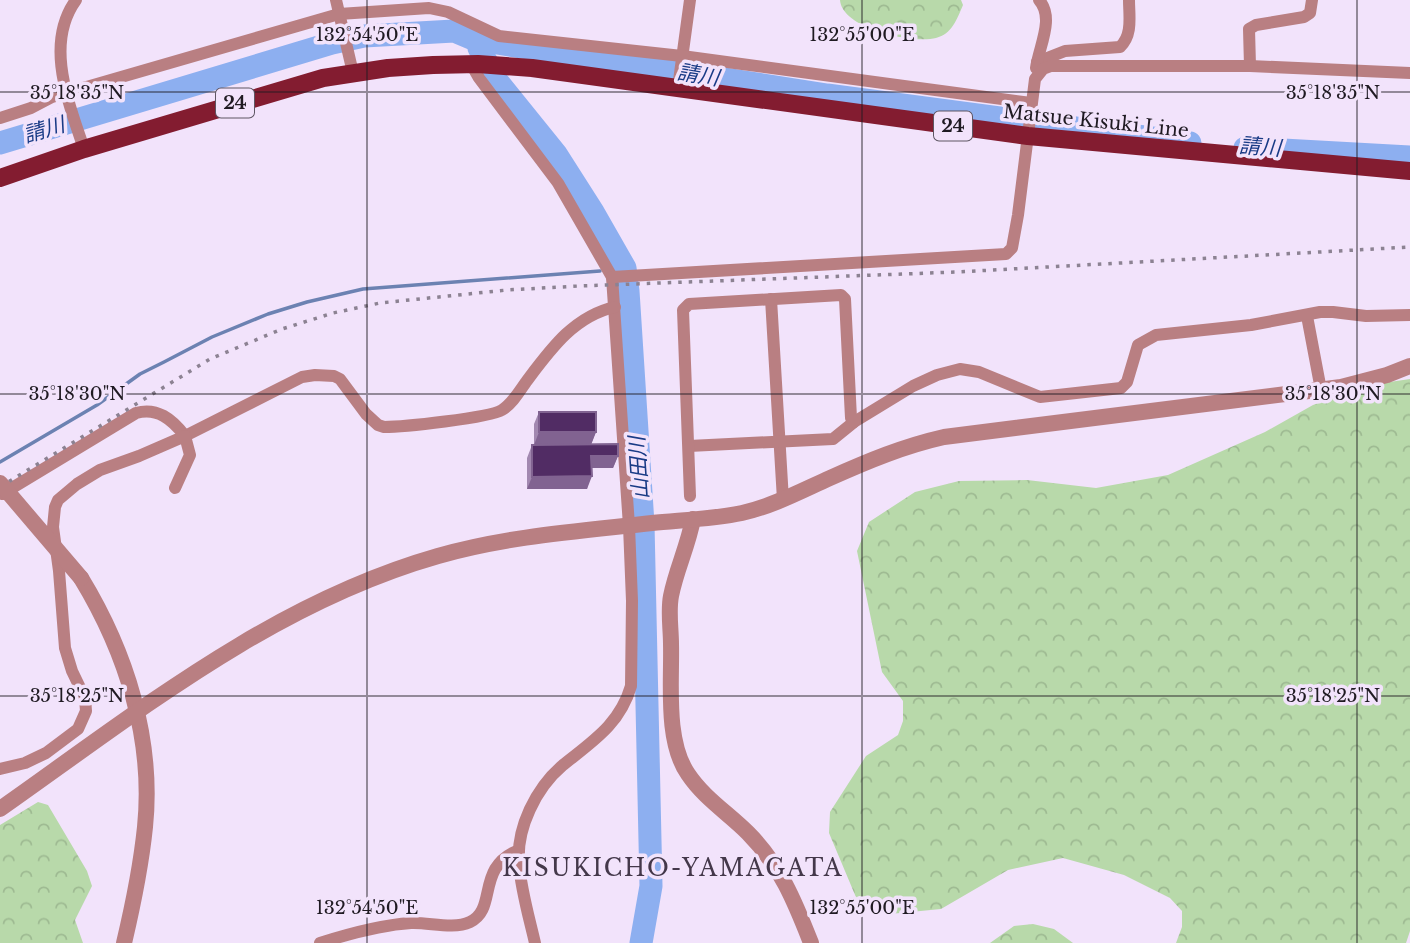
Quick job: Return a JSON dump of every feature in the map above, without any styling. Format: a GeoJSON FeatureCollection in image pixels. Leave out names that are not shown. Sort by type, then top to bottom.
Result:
{"type":"FeatureCollection","features":[{"type":"Feature","properties":{"kind":"main road","name":"Matsue Kisuki Line"},"geometry":{"type":"LineString","coordinates":[[0,178],[82,142],[292,86],[353,73],[474,64],[678,83],[1028,136],[1410,171]]}},
{"type":"Feature","properties":{"kind":"street"},"geometry":{"type":"LineString","coordinates":[[336,0],[353,73]]}},
{"type":"Feature","properties":{"kind":"street"},"geometry":{"type":"LineString","coordinates":[[678,83],[690,0]]}},
{"type":"Feature","properties":{"kind":"street"},"geometry":{"type":"LineString","coordinates":[[616,277],[1006,254],[1011,251],[1037,62],[1047,18],[1045,8],[1039,0]]}},
{"type":"Feature","properties":{"kind":"street"},"geometry":{"type":"LineString","coordinates":[[1037,62],[1065,51],[1120,47],[1128,35],[1129,0]]}},
{"type":"Feature","properties":{"kind":"street"},"geometry":{"type":"LineString","coordinates":[[1250,65],[1250,29],[1256,25],[1304,18],[1310,13],[1312,0]]}},
{"type":"Feature","properties":{"kind":"street"},"geometry":{"type":"LineString","coordinates":[[69,4],[60,52],[66,95],[82,142]]}},
{"type":"Feature","properties":{"kind":"street"},"geometry":{"type":"LineString","coordinates":[[0,118],[66,95],[339,18],[440,9],[499,36],[1031,103]]}},
{"type":"Feature","properties":{"kind":"street"},"geometry":{"type":"LineString","coordinates":[[474,64],[478,78],[558,183],[616,277],[615,307],[639,525],[632,673],[628,699],[612,725],[600,738],[563,765],[538,793],[519,850],[521,876],[534,943]]}},
{"type":"Feature","properties":{"kind":"street"},"geometry":{"type":"LineString","coordinates":[[1035,79],[1043,69],[1060,65],[1250,65],[1410,73]]}},
{"type":"Feature","properties":{"kind":"street"},"geometry":{"type":"LineString","coordinates":[[690,496],[683,310],[689,304],[841,295],[845,299],[851,418],[854,422]]}},
{"type":"Feature","properties":{"kind":"street"},"geometry":{"type":"LineString","coordinates":[[771,299],[783,500]]}},
{"type":"Feature","properties":{"kind":"street"},"geometry":{"type":"LineString","coordinates":[[0,769],[25,763],[46,753],[78,729],[85,717],[85,698],[65,648],[53,527],[58,500],[70,489],[100,470],[186,436],[302,377],[334,376],[340,379],[366,414],[384,427],[497,412],[514,399],[549,349],[561,338],[598,313],[615,307]]}},
{"type":"Feature","properties":{"kind":"street"},"geometry":{"type":"LineString","coordinates":[[689,446],[834,439],[854,422],[914,386],[949,370],[979,372],[1040,397],[1121,388],[1126,382],[1135,350],[1146,339],[1176,332],[1251,325],[1326,312],[1366,316],[1410,315]]}},
{"type":"Feature","properties":{"kind":"street"},"geometry":{"type":"LineString","coordinates":[[1307,316],[1321,390]]}},
{"type":"Feature","properties":{"kind":"street"},"geometry":{"type":"LineString","coordinates":[[0,809],[222,654],[357,584],[439,556],[562,532],[743,513],[783,500],[881,456],[944,437],[1321,390],[1367,382],[1410,366]]}},
{"type":"Feature","properties":{"kind":"street"},"geometry":{"type":"LineString","coordinates":[[0,495],[135,413],[144,411],[161,414],[175,423],[186,436],[190,455],[176,488]]}},
{"type":"Feature","properties":{"kind":"street"},"geometry":{"type":"LineString","coordinates":[[0,483],[81,578],[118,649],[137,713],[143,758],[145,826],[124,943]]}},
{"type":"Feature","properties":{"kind":"street"},"geometry":{"type":"LineString","coordinates":[[693,519],[687,549],[670,598],[673,727],[677,749],[686,772],[701,791],[747,832],[780,872],[791,890],[811,943]]}},
{"type":"Feature","properties":{"kind":"street"},"geometry":{"type":"LineString","coordinates":[[320,943],[411,923],[455,925],[471,922],[482,913],[494,868],[508,854],[519,850]]}},
{"type":"Feature","properties":{"kind":"green space"},"geometry":{"type":"Polygon","coordinates":[[[840,0],[961,0],[963,5],[953,25],[942,36],[912,39],[865,26],[844,10],[840,0]]]}},
{"type":"Feature","properties":{"kind":"green space"},"geometry":{"type":"Polygon","coordinates":[[[1410,379],[1410,931],[1406,943],[1176,943],[1182,927],[1182,911],[1170,898],[1124,875],[1063,858],[1008,870],[941,909],[890,914],[858,902],[829,833],[830,812],[866,756],[898,735],[903,721],[903,701],[882,672],[857,551],[869,522],[915,492],[959,481],[1027,480],[1096,488],[1168,475],[1265,432],[1313,405],[1369,385],[1410,379]]]}},
{"type":"Feature","properties":{"kind":"green space"},"geometry":{"type":"Polygon","coordinates":[[[38,802],[48,805],[87,871],[92,886],[75,920],[83,943],[0,943],[0,825],[38,802]]]}},
{"type":"Feature","properties":{"kind":"green space"},"geometry":{"type":"Polygon","coordinates":[[[1033,924],[1054,929],[1073,943],[990,943],[1014,926],[1033,924]]]}},
{"type":"Feature","properties":{"kind":"building"},"geometry":{"type":"Polygon","coordinates":[[[539,412],[596,412],[596,432],[539,432],[539,412]]]}},
{"type":"Feature","properties":{"kind":"building"},"geometry":{"type":"Polygon","coordinates":[[[618,444],[618,456],[591,456],[592,476],[532,477],[532,445],[618,444]]]}},
{"type":"Feature","properties":{"kind":"waterway","name":"請川"},"geometry":{"type":"LineString","coordinates":[[0,143],[332,43],[364,36],[454,31],[473,39],[827,95],[1190,143]]}},
{"type":"Feature","properties":{"kind":"waterway","name":"山田川"},"geometry":{"type":"LineString","coordinates":[[479,48],[497,81],[556,154],[625,268],[643,524],[651,886],[641,943]]}},
{"type":"Feature","properties":{"kind":"waterway","name":"請川"},"geometry":{"type":"LineString","coordinates":[[1245,148],[1410,157]]}},
{"type":"Feature","properties":{"kind":"waterway","name":"山田川"},"geometry":{"type":"LineString","coordinates":[[618,269],[625,268]]}},
{"type":"Feature","properties":{"kind":"waterway"},"geometry":{"type":"LineString","coordinates":[[0,462],[97,405],[140,374],[212,337],[268,314],[363,289],[600,271]]}},
{"type":"Feature","properties":{"kind":"railway"},"geometry":{"type":"LineString","coordinates":[[0,487],[210,359],[282,329],[333,313],[380,303],[507,290],[579,286],[957,272],[1410,247]]}},
{"type":"Feature","properties":{"kind":"district","name":"KISUKICHO-YAMAGATA"},"geometry":{"type":"Point","coordinates":[673,868]}}]}
